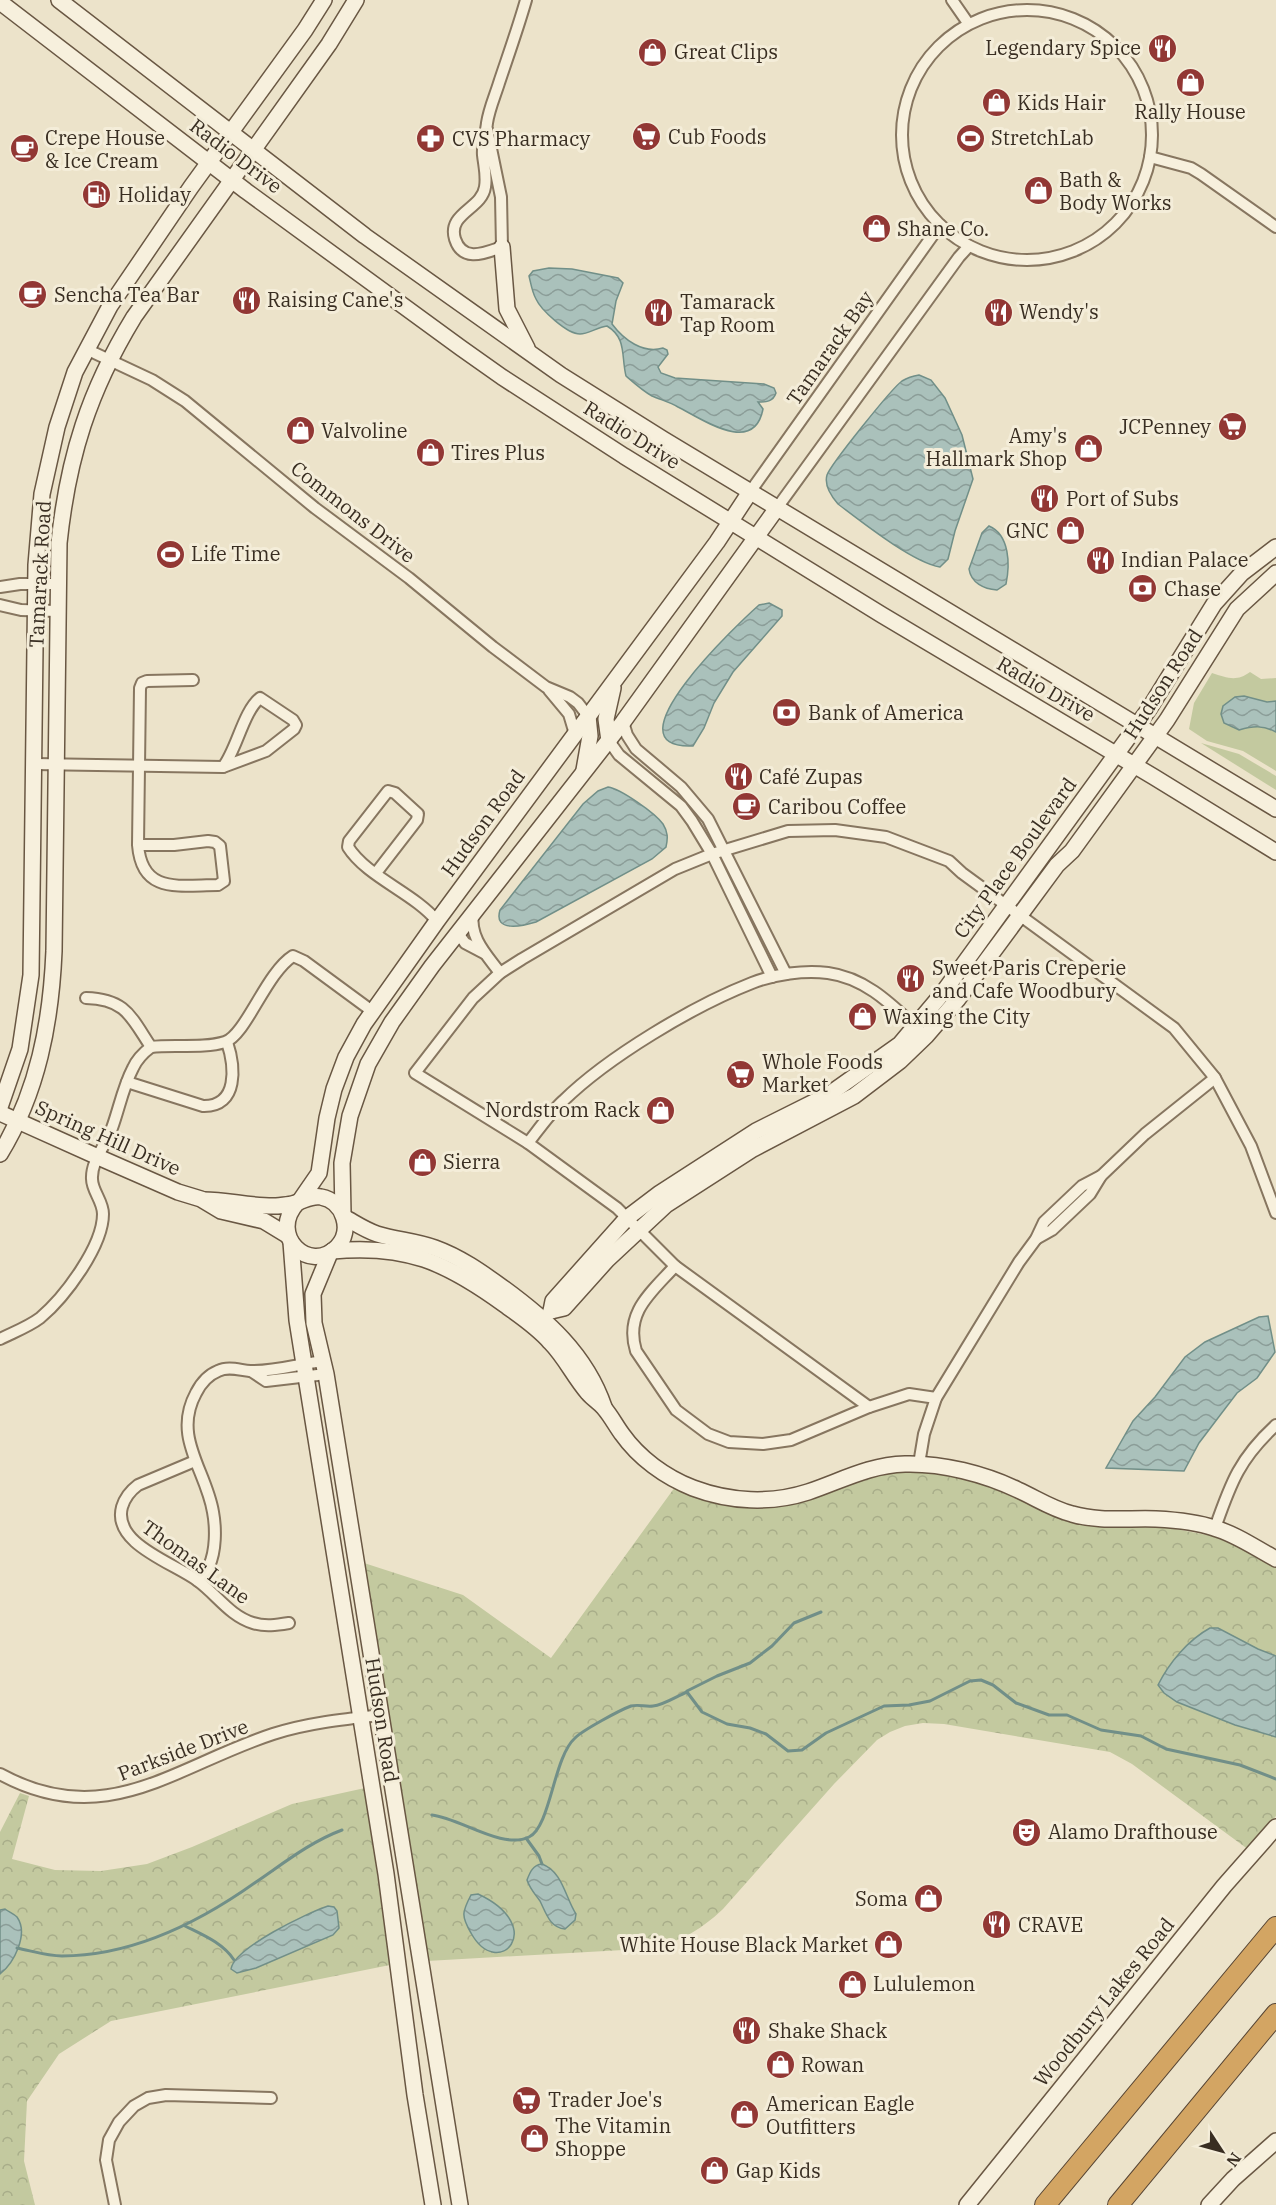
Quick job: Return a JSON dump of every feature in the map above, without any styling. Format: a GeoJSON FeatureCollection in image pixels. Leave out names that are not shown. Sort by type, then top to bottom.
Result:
{"type":"FeatureCollection","features":[{"type":"Feature","properties":{"kind":"highway"},"geometry":{"type":"LineString","coordinates":[[1045,2205],[1273,1930]]}},
{"type":"Feature","properties":{"kind":"highway"},"geometry":{"type":"LineString","coordinates":[[1118,2205],[1276,2014]]}},
{"type":"Feature","properties":{"kind":"highway"},"geometry":{"type":"LineString","coordinates":[[1232,2067],[1276,2023]]}},
{"type":"Feature","properties":{"kind":"street","name":"Radio Drive"},"geometry":{"type":"LineString","coordinates":[[59,0],[365,236],[530,354],[612,408],[1276,809]]}},
{"type":"Feature","properties":{"kind":"street","name":"Tamarack Road"},"geometry":{"type":"LineString","coordinates":[[0,1107],[20,1049],[29,1000],[32,952],[35,583],[39,516],[50,452],[75,372],[110,306],[208,162],[305,30],[324,0]]}},
{"type":"Feature","properties":{"kind":"street","name":"Tamarack Road"},"geometry":{"type":"LineString","coordinates":[[0,1154],[17,1121],[34,1079],[42,1054],[51,1003],[54,951],[59,543],[67,480],[79,433],[110,360],[134,317],[329,44],[356,0]]}},
{"type":"Feature","properties":{"kind":"street"},"geometry":{"type":"LineString","coordinates":[[502,247],[480,255],[468,253],[455,239],[455,228],[458,220],[483,196],[485,187],[482,152],[491,108],[526,0]]}},
{"type":"Feature","properties":{"kind":"street"},"geometry":{"type":"LineString","coordinates":[[952,0],[968,23]]}},
{"type":"Feature","properties":{"kind":"street","name":"Radio Drive"},"geometry":{"type":"LineString","coordinates":[[0,2],[208,162],[468,353],[730,522],[1276,852]]}},
{"type":"Feature","properties":{"kind":"street"},"geometry":{"type":"LineString","coordinates":[[1031,9],[1065,15],[1100,32],[1126,59],[1145,92],[1152,128],[1153,142],[1150,157],[1144,179],[1127,210],[1115,225],[1091,243],[1072,252],[1029,260],[990,255],[969,246],[940,225],[922,203],[909,176],[902,146],[906,103],[923,66],[949,36],[968,23],[1002,12],[1031,9]]}},
{"type":"Feature","properties":{"kind":"street"},"geometry":{"type":"LineString","coordinates":[[487,129],[501,197],[507,309],[530,354]]}},
{"type":"Feature","properties":{"kind":"street"},"geometry":{"type":"LineString","coordinates":[[1150,157],[1191,168],[1202,174],[1276,227]]}},
{"type":"Feature","properties":{"kind":"street","name":"Tamarack Bay"},"geometry":{"type":"LineString","coordinates":[[750,492],[940,225]]}},
{"type":"Feature","properties":{"kind":"street"},"geometry":{"type":"LineString","coordinates":[[331,1252],[344,1236],[341,1186],[344,1146],[356,1093],[368,1064],[386,1032],[473,912],[609,741],[952,266],[969,246]]}},
{"type":"Feature","properties":{"kind":"street","name":"Commons Drive"},"geometry":{"type":"LineString","coordinates":[[86,349],[152,380],[186,401],[315,508],[409,578],[546,687],[570,697],[588,716]]}},
{"type":"Feature","properties":{"kind":"street","name":"Hudson Road"},"geometry":{"type":"LineString","coordinates":[[298,1202],[319,1173],[327,1118],[337,1078],[352,1044],[372,1011],[750,492]]}},
{"type":"Feature","properties":{"kind":"street","name":"Hudson Road"},"geometry":{"type":"LineString","coordinates":[[1116,754],[1138,724],[1214,604],[1242,573],[1276,547]]}},
{"type":"Feature","properties":{"kind":"street","name":"Hudson Road"},"geometry":{"type":"LineString","coordinates":[[1135,765],[1237,609],[1276,573]]}},
{"type":"Feature","properties":{"kind":"street"},"geometry":{"type":"LineString","coordinates":[[0,588],[6,585],[57,584]]}},
{"type":"Feature","properties":{"kind":"street"},"geometry":{"type":"LineString","coordinates":[[0,605],[57,611]]}},
{"type":"Feature","properties":{"kind":"street"},"geometry":{"type":"LineString","coordinates":[[616,679],[606,719],[609,741],[619,755],[681,806],[712,854],[772,977]]}},
{"type":"Feature","properties":{"kind":"street"},"geometry":{"type":"LineString","coordinates":[[138,845],[215,842],[220,846],[224,881],[218,885],[168,885],[158,882],[145,872],[139,862],[138,845],[140,688],[142,683],[147,681],[193,680]]}},
{"type":"Feature","properties":{"kind":"street"},"geometry":{"type":"LineString","coordinates":[[546,687],[569,714],[575,734]]}},
{"type":"Feature","properties":{"kind":"street"},"geometry":{"type":"LineString","coordinates":[[34,764],[223,767],[267,751],[291,733],[296,725],[260,698],[238,735],[231,756],[223,767]]}},
{"type":"Feature","properties":{"kind":"street"},"geometry":{"type":"LineString","coordinates":[[583,773],[590,736],[588,716]]}},
{"type":"Feature","properties":{"kind":"street"},"geometry":{"type":"LineString","coordinates":[[623,722],[628,737],[638,752],[681,787],[708,819],[786,974]]}},
{"type":"Feature","properties":{"kind":"street","name":"City Place Boulevard"},"geometry":{"type":"LineString","coordinates":[[544,1320],[564,1308],[638,1230],[666,1205],[753,1149],[862,1090],[900,1061],[1007,905],[1116,754]]}},
{"type":"Feature","properties":{"kind":"street","name":"City Place Boulevard"},"geometry":{"type":"LineString","coordinates":[[544,1320],[553,1301],[627,1218],[660,1193],[756,1131],[828,1095],[900,1044],[921,1032],[958,999],[1135,765]]}},
{"type":"Feature","properties":{"kind":"street"},"geometry":{"type":"LineString","coordinates":[[376,873],[417,820],[418,814],[388,791],[349,841],[348,847],[376,873],[437,921],[440,927],[440,938],[432,966]]}},
{"type":"Feature","properties":{"kind":"street"},"geometry":{"type":"LineString","coordinates":[[868,1407],[675,1266],[617,1208],[528,1143],[415,1073],[460,1012],[486,985],[500,974],[655,879],[712,854],[788,831],[835,830],[886,837],[949,861],[962,873],[1174,1028],[1215,1078],[1251,1146],[1276,1213]]}},
{"type":"Feature","properties":{"kind":"street"},"geometry":{"type":"LineString","coordinates":[[462,887],[454,916],[458,933],[465,943],[484,953]]}},
{"type":"Feature","properties":{"kind":"street"},"geometry":{"type":"LineString","coordinates":[[473,912],[473,930],[484,953],[500,974]]}},
{"type":"Feature","properties":{"kind":"street"},"geometry":{"type":"LineString","coordinates":[[0,1339],[27,1327],[53,1305],[72,1282],[96,1241],[102,1227],[103,1211],[91,1182],[98,1157],[111,1131],[127,1082],[142,1054],[151,1047],[227,1042],[247,1019],[268,982],[285,961],[293,956],[304,961],[372,1011]]}},
{"type":"Feature","properties":{"kind":"street"},"geometry":{"type":"LineString","coordinates":[[528,1143],[561,1102],[617,1058],[696,1010],[752,983],[772,977],[786,974],[827,973],[861,982],[878,993],[921,1032]]}},
{"type":"Feature","properties":{"kind":"street"},"geometry":{"type":"LineString","coordinates":[[86,998],[104,999],[123,1008],[151,1047]]}},
{"type":"Feature","properties":{"kind":"street"},"geometry":{"type":"LineString","coordinates":[[127,1082],[203,1106],[211,1106],[228,1095],[232,1083],[231,1054],[227,1042]]}},
{"type":"Feature","properties":{"kind":"street"},"geometry":{"type":"LineString","coordinates":[[919,1464],[924,1434],[936,1398],[1019,1262],[1036,1239],[1052,1230],[1090,1194],[1101,1176],[1145,1134],[1215,1078]]}},
{"type":"Feature","properties":{"kind":"street","name":"Spring Hill Drive"},"geometry":{"type":"LineString","coordinates":[[0,1113],[178,1192],[201,1199],[268,1206],[298,1202]]}},
{"type":"Feature","properties":{"kind":"street"},"geometry":{"type":"LineString","coordinates":[[544,1320],[433,1261],[397,1252],[364,1249],[308,1255],[301,1252],[289,1239],[287,1218],[298,1202],[313,1197],[328,1199],[344,1215],[376,1233],[425,1245],[457,1257],[482,1273],[544,1320],[550,1342],[589,1394],[604,1407],[628,1442],[654,1466],[695,1489],[728,1497],[754,1500],[782,1498],[874,1468],[919,1464],[979,1475],[1059,1510],[1083,1517],[1159,1519],[1215,1528],[1276,1559]]}},
{"type":"Feature","properties":{"kind":"street","name":"Spring Hill Drive"},"geometry":{"type":"LineString","coordinates":[[201,1199],[220,1211],[256,1218],[289,1239]]}},
{"type":"Feature","properties":{"kind":"street","name":"Hudson Road"},"geometry":{"type":"LineString","coordinates":[[289,1239],[297,1320],[386,1874],[415,2095],[433,2205]]}},
{"type":"Feature","properties":{"kind":"street","name":"Hudson Road"},"geometry":{"type":"LineString","coordinates":[[331,1252],[313,1294],[314,1323],[324,1367],[460,2205]]}},
{"type":"Feature","properties":{"kind":"street"},"geometry":{"type":"LineString","coordinates":[[675,1266],[638,1307],[632,1340],[636,1351],[676,1410],[708,1434],[729,1442],[763,1444],[791,1440],[868,1407],[909,1394],[936,1398]]}},
{"type":"Feature","properties":{"kind":"street"},"geometry":{"type":"LineString","coordinates":[[198,1581],[209,1567],[215,1529],[209,1496],[187,1434],[190,1403],[198,1389],[207,1377],[220,1370],[235,1368],[250,1371],[305,1371],[324,1367]]}},
{"type":"Feature","properties":{"kind":"street"},"geometry":{"type":"LineString","coordinates":[[1215,1528],[1238,1468],[1256,1444],[1276,1425]]}},
{"type":"Feature","properties":{"kind":"street","name":"Thomas Lane"},"geometry":{"type":"LineString","coordinates":[[195,1461],[138,1485],[130,1491],[124,1499],[121,1520],[124,1531],[140,1547],[198,1581],[237,1616],[263,1626],[289,1623]]}},
{"type":"Feature","properties":{"kind":"street","name":"Parkside Drive"},"geometry":{"type":"LineString","coordinates":[[0,1774],[31,1789],[59,1795],[82,1798],[124,1794],[147,1787],[273,1734],[381,1715]]}},
{"type":"Feature","properties":{"kind":"street","name":"Woodbury Lakes Road"},"geometry":{"type":"LineString","coordinates":[[968,2205],[1224,1886],[1276,1827]]}},
{"type":"Feature","properties":{"kind":"street"},"geometry":{"type":"LineString","coordinates":[[115,2205],[106,2160],[109,2140],[119,2122],[134,2106],[148,2098],[166,2095],[271,2098]]}},
{"type":"Feature","properties":{"kind":"street"},"geometry":{"type":"LineString","coordinates":[[1209,2205],[1233,2179],[1276,2141]]}},
{"type":"Feature","properties":{"kind":"green space"},"geometry":{"type":"Polygon","coordinates":[[[1250,672],[1261,679],[1276,678],[1276,771],[1243,751],[1207,741],[1189,729],[1194,703],[1212,673],[1227,678],[1236,678],[1250,672]]]}},
{"type":"Feature","properties":{"kind":"green space"},"geometry":{"type":"Polygon","coordinates":[[[1201,743],[1239,754],[1276,776],[1276,790],[1201,743]]]}},
{"type":"Feature","properties":{"kind":"green space"},"geometry":{"type":"Polygon","coordinates":[[[903,1470],[935,1472],[970,1480],[1125,1526],[1165,1527],[1212,1536],[1276,1568],[1276,1816],[1249,1850],[1132,1764],[1110,1752],[944,1724],[923,1723],[905,1726],[877,1740],[834,1784],[723,1909],[696,1931],[686,1936],[664,1945],[641,1949],[427,1961],[364,1563],[463,1595],[551,1658],[675,1487],[723,1503],[903,1470]]]}},
{"type":"Feature","properties":{"kind":"green space"},"geometry":{"type":"Polygon","coordinates":[[[365,1788],[390,1965],[111,2021],[59,2054],[27,2101],[24,2161],[35,2205],[0,2205],[0,1832],[20,1793],[29,1796],[12,1859],[55,1870],[101,1871],[147,1864],[292,1804],[365,1788]]]}},
{"type":"Feature","properties":{"kind":"water"},"geometry":{"type":"Polygon","coordinates":[[[549,268],[572,269],[618,278],[623,283],[616,301],[612,324],[634,344],[648,349],[667,350],[668,354],[658,367],[661,373],[675,378],[764,384],[774,388],[776,393],[771,400],[758,402],[763,409],[758,423],[749,430],[738,432],[726,430],[652,396],[642,389],[626,376],[618,336],[607,326],[583,334],[575,333],[555,321],[539,304],[529,276],[533,271],[549,268]]]}},
{"type":"Feature","properties":{"kind":"water"},"geometry":{"type":"Polygon","coordinates":[[[919,375],[931,380],[945,398],[962,435],[973,479],[948,559],[940,567],[902,550],[860,521],[838,504],[827,483],[827,475],[831,468],[887,397],[902,381],[919,375]]]}},
{"type":"Feature","properties":{"kind":"water"},"geometry":{"type":"Polygon","coordinates":[[[989,526],[1001,536],[1007,551],[1006,584],[997,590],[975,582],[969,569],[982,533],[989,526]]]}},
{"type":"Feature","properties":{"kind":"water"},"geometry":{"type":"Polygon","coordinates":[[[769,603],[782,610],[782,616],[733,672],[714,703],[704,728],[693,746],[669,742],[663,728],[670,707],[686,683],[728,634],[759,605],[769,603]]]}},
{"type":"Feature","properties":{"kind":"water"},"geometry":{"type":"Polygon","coordinates":[[[1244,696],[1267,702],[1276,701],[1276,732],[1258,727],[1239,730],[1224,723],[1221,714],[1223,706],[1235,697],[1244,696]]]}},
{"type":"Feature","properties":{"kind":"water"},"geometry":{"type":"Polygon","coordinates":[[[608,787],[629,797],[659,819],[667,832],[666,847],[652,859],[536,922],[510,926],[501,922],[500,910],[583,804],[598,791],[608,787]]]}},
{"type":"Feature","properties":{"kind":"water"},"geometry":{"type":"Polygon","coordinates":[[[1268,1316],[1275,1352],[1257,1378],[1237,1393],[1199,1443],[1184,1471],[1106,1468],[1133,1421],[1155,1397],[1185,1357],[1205,1342],[1259,1317],[1268,1316]]]}},
{"type":"Feature","properties":{"kind":"water"},"geometry":{"type":"Polygon","coordinates":[[[1210,1628],[1218,1628],[1276,1656],[1276,1737],[1235,1725],[1177,1702],[1164,1693],[1158,1685],[1180,1653],[1210,1628]]]}},
{"type":"Feature","properties":{"kind":"water"},"geometry":{"type":"Polygon","coordinates":[[[542,1864],[555,1873],[576,1914],[575,1920],[565,1929],[552,1923],[527,1880],[534,1867],[542,1864]]]}},
{"type":"Feature","properties":{"kind":"water"},"geometry":{"type":"Polygon","coordinates":[[[478,1894],[499,1907],[511,1921],[514,1934],[511,1944],[504,1951],[493,1952],[482,1947],[471,1933],[464,1914],[471,1895],[478,1894]]]}},
{"type":"Feature","properties":{"kind":"water"},"geometry":{"type":"Polygon","coordinates":[[[328,1906],[334,1907],[337,1911],[339,1928],[333,1935],[256,1968],[237,1973],[231,1969],[244,1951],[257,1942],[289,1923],[328,1906]]]}},
{"type":"Feature","properties":{"kind":"water"},"geometry":{"type":"Polygon","coordinates":[[[5,1909],[17,1917],[21,1940],[15,1956],[0,1974],[0,1910],[5,1909]]]}},
{"type":"Feature","properties":{"kind":"waterway"},"geometry":{"type":"LineString","coordinates":[[687,1691],[750,1663],[772,1646],[794,1623],[821,1612]]}},
{"type":"Feature","properties":{"kind":"waterway"},"geometry":{"type":"LineString","coordinates":[[432,1815],[494,1837],[518,1840],[529,1837],[542,1820],[562,1760],[575,1738],[602,1720],[631,1706],[657,1705],[687,1692],[702,1712],[727,1724],[750,1728],[766,1734],[788,1751],[802,1750],[826,1733],[884,1706],[930,1701],[970,1681],[981,1680],[993,1685],[1016,1703],[1049,1715],[1067,1715],[1101,1730],[1141,1736],[1166,1749],[1240,1765],[1276,1779]]}},
{"type":"Feature","properties":{"kind":"waterway"},"geometry":{"type":"LineString","coordinates":[[17,1948],[62,1956],[88,1954],[114,1950],[165,1934],[212,1910],[308,1847],[342,1830]]}},
{"type":"Feature","properties":{"kind":"waterway"},"geometry":{"type":"LineString","coordinates":[[526,1838],[542,1864]]}},
{"type":"Feature","properties":{"kind":"waterway"},"geometry":{"type":"LineString","coordinates":[[185,1926],[218,1944],[234,1960]]}},
{"type":"Feature","properties":{"kind":"place","name":"Legendary Spice"},"geometry":{"type":"Point","coordinates":[1162,48]}},
{"type":"Feature","properties":{"kind":"place","name":"Great Clips"},"geometry":{"type":"Point","coordinates":[653,52]}},
{"type":"Feature","properties":{"kind":"place","name":"Rally House"},"geometry":{"type":"Point","coordinates":[1190,82]}},
{"type":"Feature","properties":{"kind":"place","name":"Kids Hair"},"geometry":{"type":"Point","coordinates":[996,103]}},
{"type":"Feature","properties":{"kind":"place","name":"Cub Foods"},"geometry":{"type":"Point","coordinates":[647,137]}},
{"type":"Feature","properties":{"kind":"place","name":"StretchLab"},"geometry":{"type":"Point","coordinates":[970,138]}},
{"type":"Feature","properties":{"kind":"place","name":"CVS Pharmacy"},"geometry":{"type":"Point","coordinates":[431,139]}},
{"type":"Feature","properties":{"kind":"place","name":"Crepe House & Ice Cream"},"geometry":{"type":"Point","coordinates":[24,149]}},
{"type":"Feature","properties":{"kind":"place","name":"Bath & Body Works"},"geometry":{"type":"Point","coordinates":[1038,191]}},
{"type":"Feature","properties":{"kind":"place","name":"Holiday"},"geometry":{"type":"Point","coordinates":[97,195]}},
{"type":"Feature","properties":{"kind":"place","name":"Shane Co."},"geometry":{"type":"Point","coordinates":[876,229]}},
{"type":"Feature","properties":{"kind":"place","name":"Sencha Tea Bar"},"geometry":{"type":"Point","coordinates":[33,295]}},
{"type":"Feature","properties":{"kind":"place","name":"Raising Cane's"},"geometry":{"type":"Point","coordinates":[246,300]}},
{"type":"Feature","properties":{"kind":"place","name":"Wendy's"},"geometry":{"type":"Point","coordinates":[998,312]}},
{"type":"Feature","properties":{"kind":"place","name":"Tamarack Tap Room"},"geometry":{"type":"Point","coordinates":[659,313]}},
{"type":"Feature","properties":{"kind":"place","name":"JCPenney"},"geometry":{"type":"Point","coordinates":[1232,427]}},
{"type":"Feature","properties":{"kind":"place","name":"Valvoline"},"geometry":{"type":"Point","coordinates":[300,431]}},
{"type":"Feature","properties":{"kind":"place","name":"Amy's Hallmark Shop"},"geometry":{"type":"Point","coordinates":[1088,448]}},
{"type":"Feature","properties":{"kind":"place","name":"Tires Plus"},"geometry":{"type":"Point","coordinates":[430,453]}},
{"type":"Feature","properties":{"kind":"place","name":"Port of Subs"},"geometry":{"type":"Point","coordinates":[1045,499]}},
{"type":"Feature","properties":{"kind":"place","name":"GNC"},"geometry":{"type":"Point","coordinates":[1070,531]}},
{"type":"Feature","properties":{"kind":"place","name":"Life Time"},"geometry":{"type":"Point","coordinates":[170,554]}},
{"type":"Feature","properties":{"kind":"place","name":"Indian Palace"},"geometry":{"type":"Point","coordinates":[1100,560]}},
{"type":"Feature","properties":{"kind":"place","name":"Chase"},"geometry":{"type":"Point","coordinates":[1143,589]}},
{"type":"Feature","properties":{"kind":"place","name":"Bank of America"},"geometry":{"type":"Point","coordinates":[787,713]}},
{"type":"Feature","properties":{"kind":"place","name":"Café Zupas"},"geometry":{"type":"Point","coordinates":[738,777]}},
{"type":"Feature","properties":{"kind":"place","name":"Caribou Coffee"},"geometry":{"type":"Point","coordinates":[747,807]}},
{"type":"Feature","properties":{"kind":"place","name":"Sweet Paris Creperie and Cafe Woodbury"},"geometry":{"type":"Point","coordinates":[911,979]}},
{"type":"Feature","properties":{"kind":"place","name":"Waxing the City"},"geometry":{"type":"Point","coordinates":[862,1017]}},
{"type":"Feature","properties":{"kind":"place","name":"Whole Foods Market"},"geometry":{"type":"Point","coordinates":[741,1074]}},
{"type":"Feature","properties":{"kind":"place","name":"Nordstrom Rack"},"geometry":{"type":"Point","coordinates":[661,1110]}},
{"type":"Feature","properties":{"kind":"place","name":"Sierra"},"geometry":{"type":"Point","coordinates":[422,1162]}},
{"type":"Feature","properties":{"kind":"place","name":"Alamo Drafthouse"},"geometry":{"type":"Point","coordinates":[1027,1832]}},
{"type":"Feature","properties":{"kind":"place","name":"Soma"},"geometry":{"type":"Point","coordinates":[929,1899]}},
{"type":"Feature","properties":{"kind":"place","name":"CRAVE"},"geometry":{"type":"Point","coordinates":[997,1925]}},
{"type":"Feature","properties":{"kind":"place","name":"White House Black Market"},"geometry":{"type":"Point","coordinates":[889,1945]}},
{"type":"Feature","properties":{"kind":"place","name":"Lululemon"},"geometry":{"type":"Point","coordinates":[852,1984]}},
{"type":"Feature","properties":{"kind":"place","name":"Shake Shack"},"geometry":{"type":"Point","coordinates":[747,2031]}},
{"type":"Feature","properties":{"kind":"place","name":"Rowan"},"geometry":{"type":"Point","coordinates":[780,2065]}},
{"type":"Feature","properties":{"kind":"place","name":"Trader Joe's"},"geometry":{"type":"Point","coordinates":[527,2100]}},
{"type":"Feature","properties":{"kind":"place","name":"American Eagle Outfitters"},"geometry":{"type":"Point","coordinates":[745,2115]}},
{"type":"Feature","properties":{"kind":"place","name":"The Vitamin Shoppe"},"geometry":{"type":"Point","coordinates":[534,2138]}},
{"type":"Feature","properties":{"kind":"place","name":"Gap Kids"},"geometry":{"type":"Point","coordinates":[715,2171]}}]}
